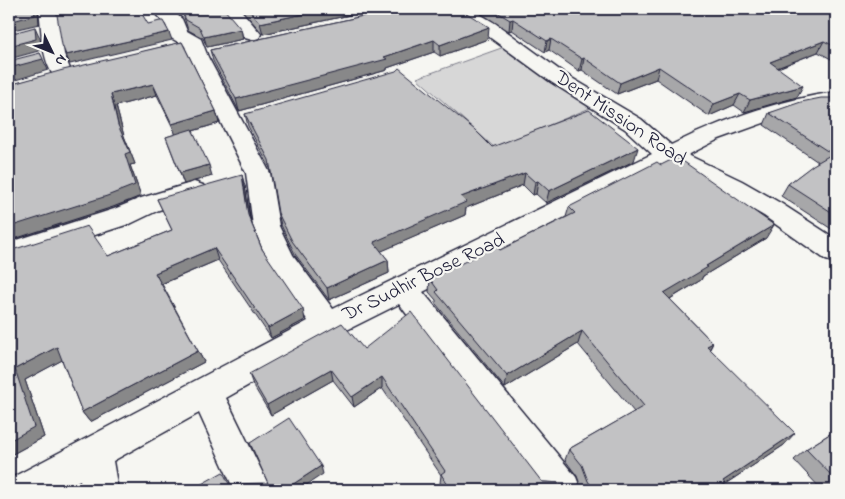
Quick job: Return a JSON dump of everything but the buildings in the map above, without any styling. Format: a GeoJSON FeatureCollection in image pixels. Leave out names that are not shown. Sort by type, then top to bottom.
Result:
{"type":"FeatureCollection","features":[{"type":"Feature","properties":{"kind":"street"},"geometry":{"type":"LineString","coordinates":[[160,9],[175,23],[178,34],[211,50],[242,119],[258,173],[266,226],[281,260],[328,325]]}},
{"type":"Feature","properties":{"kind":"street"},"geometry":{"type":"LineString","coordinates":[[230,9],[252,34]]}},
{"type":"Feature","properties":{"kind":"street","name":"Dent Mission Road"},"geometry":{"type":"LineString","coordinates":[[459,9],[488,26],[558,78],[633,124],[668,155],[733,187],[773,210],[836,254]]}},
{"type":"Feature","properties":{"kind":"street"},"geometry":{"type":"LineString","coordinates":[[44,23],[45,57],[62,74]]}},
{"type":"Feature","properties":{"kind":"street"},"geometry":{"type":"LineString","coordinates":[[166,50],[211,50],[272,40]]}},
{"type":"Feature","properties":{"kind":"street","name":"Dr Sudhir Bose Road"},"geometry":{"type":"LineString","coordinates":[[26,490],[328,325],[711,134],[789,106],[836,98]]}},
{"type":"Feature","properties":{"kind":"street"},"geometry":{"type":"LineString","coordinates":[[9,250],[14,251],[123,216],[150,204],[258,173]]}},
{"type":"Feature","properties":{"kind":"street"},"geometry":{"type":"LineString","coordinates":[[403,288],[563,490]]}},
{"type":"Feature","properties":{"kind":"street"},"geometry":{"type":"LineString","coordinates":[[206,392],[253,490]]}},
{"type":"Feature","properties":{"kind":"street"},"geometry":{"type":"LineString","coordinates":[[94,452],[100,490]]}},
{"type":"Feature","properties":{"kind":"shaded area"},"geometry":{"type":"Polygon","coordinates":[[[507,46],[590,108],[495,148],[417,78],[507,46]]]}}]}
